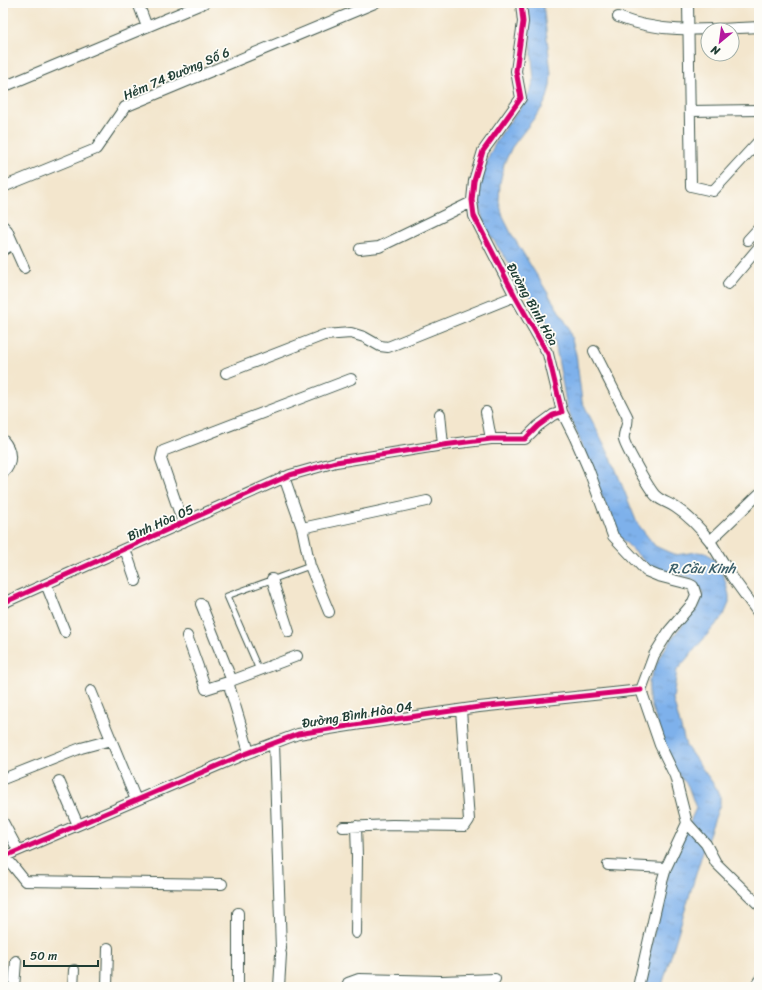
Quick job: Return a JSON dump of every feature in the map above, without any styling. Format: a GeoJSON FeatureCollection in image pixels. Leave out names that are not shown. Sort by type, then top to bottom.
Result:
{"type":"FeatureCollection","features":[{"type":"Feature","properties":{"kind":"street"},"geometry":{"type":"LineString","coordinates":[[138,3],[147,27]]}},
{"type":"Feature","properties":{"kind":"street"},"geometry":{"type":"LineString","coordinates":[[3,87],[204,3]]}},
{"type":"Feature","properties":{"kind":"street","name":"Hẻm 74 Đường Số 6"},"geometry":{"type":"LineString","coordinates":[[3,187],[96,149],[125,107],[375,3]]}},
{"type":"Feature","properties":{"kind":"street","name":"Đường Bình Hòa"},"geometry":{"type":"LineString","coordinates":[[521,3],[523,22],[516,71],[521,98],[483,151],[474,181],[472,202],[474,216],[515,296],[548,354],[562,412],[588,468],[614,536],[646,570],[658,576],[689,584],[696,590],[696,595],[692,604],[669,631],[654,655],[641,690]]}},
{"type":"Feature","properties":{"kind":"street"},"geometry":{"type":"LineString","coordinates":[[688,3],[691,186],[713,191],[759,141]]}},
{"type":"Feature","properties":{"kind":"street"},"geometry":{"type":"LineString","coordinates":[[618,17],[644,26],[688,30],[759,27]]}},
{"type":"Feature","properties":{"kind":"street"},"geometry":{"type":"LineString","coordinates":[[690,111],[759,110]]}},
{"type":"Feature","properties":{"kind":"street"},"geometry":{"type":"LineString","coordinates":[[360,249],[379,247],[472,202]]}},
{"type":"Feature","properties":{"kind":"street"},"geometry":{"type":"LineString","coordinates":[[3,226],[24,268]]}},
{"type":"Feature","properties":{"kind":"street"},"geometry":{"type":"LineString","coordinates":[[748,240],[759,228]]}},
{"type":"Feature","properties":{"kind":"street"},"geometry":{"type":"LineString","coordinates":[[3,250],[13,244]]}},
{"type":"Feature","properties":{"kind":"street"},"geometry":{"type":"LineString","coordinates":[[728,284],[759,247]]}},
{"type":"Feature","properties":{"kind":"street"},"geometry":{"type":"LineString","coordinates":[[226,373],[324,335],[351,333],[364,337],[380,346],[388,347],[515,296]]}},
{"type":"Feature","properties":{"kind":"street"},"geometry":{"type":"LineString","coordinates":[[594,351],[628,416],[623,436],[624,440],[635,462],[656,496],[669,503],[698,526],[710,541],[732,577],[759,614]]}},
{"type":"Feature","properties":{"kind":"street"},"geometry":{"type":"LineString","coordinates":[[184,523],[161,459],[163,451],[351,379]]}},
{"type":"Feature","properties":{"kind":"street"},"geometry":{"type":"LineString","coordinates":[[486,412],[491,439]]}},
{"type":"Feature","properties":{"kind":"street"},"geometry":{"type":"LineString","coordinates":[[440,414],[443,445],[491,439],[525,439],[538,426],[553,415],[562,412]]}},
{"type":"Feature","properties":{"kind":"street"},"geometry":{"type":"LineString","coordinates":[[3,440],[8,447],[10,460],[9,466],[3,473]]}},
{"type":"Feature","properties":{"kind":"street","name":"Bình Hòa 05"},"geometry":{"type":"LineString","coordinates":[[3,603],[284,477],[336,462],[443,445]]}},
{"type":"Feature","properties":{"kind":"street"},"geometry":{"type":"LineString","coordinates":[[284,477],[302,528],[310,566],[329,612]]}},
{"type":"Feature","properties":{"kind":"street"},"geometry":{"type":"LineString","coordinates":[[710,541],[759,494]]}},
{"type":"Feature","properties":{"kind":"street"},"geometry":{"type":"LineString","coordinates":[[302,528],[427,501]]}},
{"type":"Feature","properties":{"kind":"street"},"geometry":{"type":"LineString","coordinates":[[125,549],[136,581]]}},
{"type":"Feature","properties":{"kind":"street"},"geometry":{"type":"LineString","coordinates":[[272,579],[289,632]]}},
{"type":"Feature","properties":{"kind":"street"},"geometry":{"type":"LineString","coordinates":[[46,584],[65,632]]}},
{"type":"Feature","properties":{"kind":"street"},"geometry":{"type":"LineString","coordinates":[[201,604],[230,681],[249,752]]}},
{"type":"Feature","properties":{"kind":"street"},"geometry":{"type":"LineString","coordinates":[[187,636],[206,688],[230,681],[298,656]]}},
{"type":"Feature","properties":{"kind":"street"},"geometry":{"type":"LineString","coordinates":[[641,690],[660,745],[675,776],[687,823],[706,844],[716,864],[759,905]]}},
{"type":"Feature","properties":{"kind":"street","name":"Đường Bình Hòa 04"},"geometry":{"type":"LineString","coordinates":[[4,856],[249,752],[298,734],[462,710],[641,690]]}},
{"type":"Feature","properties":{"kind":"street"},"geometry":{"type":"LineString","coordinates":[[91,692],[136,800]]}},
{"type":"Feature","properties":{"kind":"street"},"geometry":{"type":"LineString","coordinates":[[343,827],[392,825],[465,826],[469,820],[462,710]]}},
{"type":"Feature","properties":{"kind":"street"},"geometry":{"type":"LineString","coordinates":[[3,779],[81,748],[111,740]]}},
{"type":"Feature","properties":{"kind":"street"},"geometry":{"type":"LineString","coordinates":[[274,743],[281,952],[279,987]]}},
{"type":"Feature","properties":{"kind":"street"},"geometry":{"type":"LineString","coordinates":[[59,781],[78,824]]}},
{"type":"Feature","properties":{"kind":"street"},"geometry":{"type":"LineString","coordinates":[[3,822],[18,850]]}},
{"type":"Feature","properties":{"kind":"street"},"geometry":{"type":"LineString","coordinates":[[638,987],[666,868],[687,823]]}},
{"type":"Feature","properties":{"kind":"street"},"geometry":{"type":"LineString","coordinates":[[356,826],[356,933]]}},
{"type":"Feature","properties":{"kind":"street"},"geometry":{"type":"LineString","coordinates":[[4,856],[25,881],[222,884]]}},
{"type":"Feature","properties":{"kind":"street"},"geometry":{"type":"LineString","coordinates":[[608,865],[666,868]]}},
{"type":"Feature","properties":{"kind":"street"},"geometry":{"type":"LineString","coordinates":[[238,913],[238,987]]}},
{"type":"Feature","properties":{"kind":"street"},"geometry":{"type":"LineString","coordinates":[[107,987],[108,948]]}},
{"type":"Feature","properties":{"kind":"street"},"geometry":{"type":"LineString","coordinates":[[14,987],[16,961]]}},
{"type":"Feature","properties":{"kind":"street"},"geometry":{"type":"LineString","coordinates":[[73,987],[74,970]]}},
{"type":"Feature","properties":{"kind":"street"},"geometry":{"type":"LineString","coordinates":[[346,987],[348,983],[359,979],[442,981],[495,978]]}},
{"type":"Feature","properties":{"kind":"lane"},"geometry":{"type":"LineString","coordinates":[[259,670],[227,596],[310,566]]}},
{"type":"Feature","properties":{"kind":"lane"},"geometry":{"type":"LineString","coordinates":[[752,987],[759,976]]}},
{"type":"Feature","properties":{"kind":"water","name":"R.Cầu Kinh"},"geometry":{"type":"Polygon","coordinates":[[[527,3],[543,3],[551,73],[550,86],[547,98],[542,108],[512,147],[504,164],[500,183],[499,201],[503,217],[512,235],[568,326],[576,354],[582,401],[612,460],[637,523],[655,546],[675,555],[697,552],[706,553],[714,559],[724,576],[729,595],[729,603],[724,615],[677,670],[673,699],[686,746],[712,782],[720,796],[720,804],[703,851],[663,982],[663,987],[641,987],[669,869],[696,808],[688,786],[674,768],[660,733],[649,698],[649,681],[660,656],[678,630],[699,607],[703,592],[693,579],[655,570],[617,534],[567,408],[555,342],[546,320],[492,238],[482,216],[479,200],[481,183],[488,158],[501,134],[523,105],[534,80],[527,3]]]}},
{"type":"Feature","properties":{"kind":"cycle path"},"geometry":{"type":"LineString","coordinates":[[3,603],[290,475],[336,462],[443,445],[491,439],[525,439],[538,426],[553,415],[562,412],[548,354],[515,296],[474,216],[472,200],[474,181],[483,151],[521,98],[516,71],[523,22],[521,3]]}},
{"type":"Feature","properties":{"kind":"cycle path"},"geometry":{"type":"LineString","coordinates":[[3,857],[245,754],[298,734],[479,707],[641,690]]}}]}
